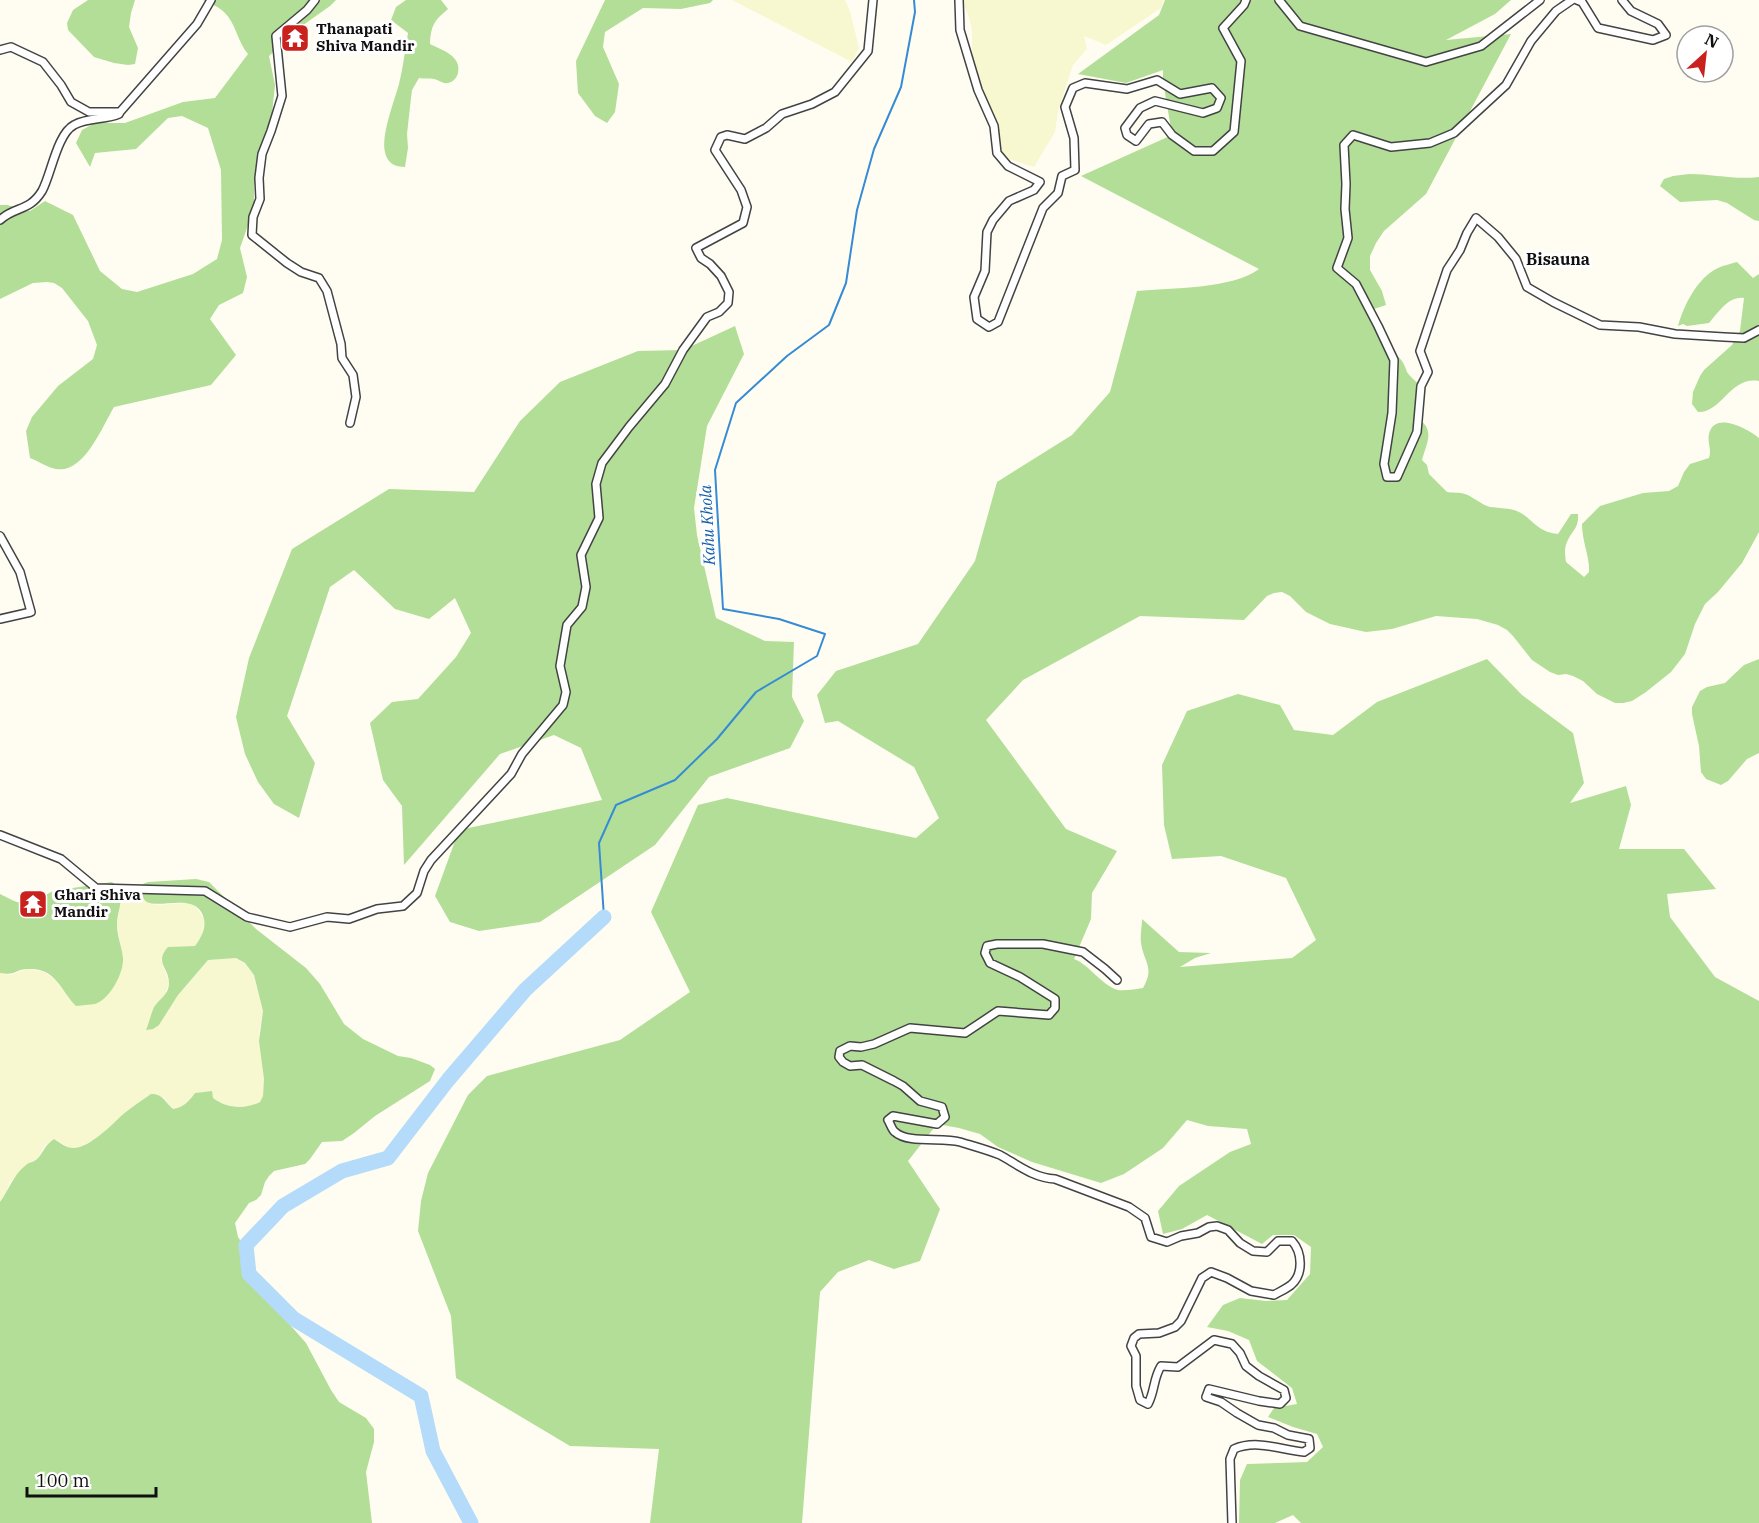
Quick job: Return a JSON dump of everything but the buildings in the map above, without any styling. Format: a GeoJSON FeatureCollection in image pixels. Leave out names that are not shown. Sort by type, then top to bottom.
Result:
{"type":"FeatureCollection","features":[{"type":"Feature","properties":{"kind":"street"},"geometry":{"type":"LineString","coordinates":[[0,50],[11,47],[43,62],[71,102],[89,112],[120,112],[196,24],[211,0]]}},
{"type":"Feature","properties":{"kind":"street"},"geometry":{"type":"LineString","coordinates":[[315,0],[276,36],[282,96],[262,154],[259,178],[260,199],[253,218],[252,235],[287,263],[319,278],[327,291],[341,345],[342,358],[353,375],[356,397],[350,423]]}},
{"type":"Feature","properties":{"kind":"street"},"geometry":{"type":"LineString","coordinates":[[0,834],[61,859],[96,888],[205,891],[247,917],[290,927],[327,917],[349,919],[377,909],[402,906],[417,893],[424,871],[431,860],[511,774],[522,754],[563,705],[566,692],[560,666],[567,625],[582,607],[586,587],[581,555],[599,518],[596,484],[602,464],[665,384],[683,350],[707,317],[719,312],[728,303],[729,292],[720,276],[711,264],[701,258],[696,248],[743,223],[747,207],[741,190],[715,150],[718,142],[721,137],[727,135],[745,140],[766,128],[782,114],[812,104],[835,92],[868,51],[873,0]]}},
{"type":"Feature","properties":{"kind":"street"},"geometry":{"type":"LineString","coordinates":[[959,0],[960,30],[978,90],[993,126],[998,153],[1008,166],[1040,182],[1034,190],[1009,201],[993,220],[987,232],[986,271],[974,297],[978,319],[989,327],[998,322],[1043,208],[1058,193],[1062,176],[1075,170],[1074,138],[1065,107],[1073,88],[1085,83],[1127,89],[1156,80],[1180,94],[1212,88],[1221,98],[1217,108],[1203,113],[1155,101],[1140,108],[1125,128],[1127,135],[1136,141],[1149,124],[1162,122],[1172,135],[1194,151],[1213,151],[1234,132],[1240,61],[1223,28],[1246,0]]}},
{"type":"Feature","properties":{"kind":"street"},"geometry":{"type":"LineString","coordinates":[[1279,0],[1300,26],[1426,62],[1481,46],[1540,0]]}},
{"type":"Feature","properties":{"kind":"street"},"geometry":{"type":"LineString","coordinates":[[1572,0],[1556,12],[1531,40],[1506,85],[1454,133],[1430,142],[1391,147],[1353,135],[1344,145],[1348,238],[1337,268],[1356,284],[1394,360],[1392,413],[1384,464],[1387,477],[1397,477],[1417,432],[1421,386],[1428,372],[1420,351],[1447,270],[1476,218],[1498,237],[1516,259],[1527,287],[1600,325],[1640,327],[1675,334],[1744,338],[1759,330]]}},
{"type":"Feature","properties":{"kind":"street"},"geometry":{"type":"LineString","coordinates":[[1577,0],[1582,2],[1598,28],[1653,40],[1666,35],[1658,24],[1631,11],[1622,0]]}},
{"type":"Feature","properties":{"kind":"street"},"geometry":{"type":"LineString","coordinates":[[0,220],[6,214],[28,207],[42,192],[54,159],[68,131],[75,124],[100,117],[110,118],[125,112],[127,104]]}},
{"type":"Feature","properties":{"kind":"street"},"geometry":{"type":"LineString","coordinates":[[0,536],[20,572],[31,612],[0,620]]}},
{"type":"Feature","properties":{"kind":"street"},"geometry":{"type":"LineString","coordinates":[[1117,980],[1083,952],[1043,944],[987,946],[985,953],[990,963],[1020,977],[1055,999],[1055,1008],[1049,1015],[998,1011],[965,1033],[910,1028],[874,1044],[861,1047],[850,1046],[840,1051],[838,1057],[850,1066],[862,1065],[894,1081],[920,1101],[942,1107],[945,1117],[937,1124],[893,1116],[888,1120],[895,1132],[909,1138],[957,1141],[999,1155],[1044,1178],[1055,1179],[1129,1207],[1145,1218],[1151,1237],[1162,1242],[1217,1226],[1228,1230],[1240,1243],[1253,1251],[1267,1252],[1278,1241],[1292,1240],[1298,1248],[1300,1269],[1293,1284],[1274,1295],[1251,1291],[1211,1272],[1202,1278],[1182,1322],[1159,1333],[1139,1334],[1134,1338],[1131,1346],[1136,1356],[1136,1386],[1140,1400],[1148,1404],[1152,1397],[1155,1376],[1161,1366],[1178,1367],[1214,1340],[1232,1344],[1240,1353],[1246,1366],[1284,1390],[1286,1398],[1280,1404],[1209,1389],[1206,1397],[1221,1402],[1258,1425],[1309,1439],[1310,1448],[1304,1452],[1255,1445],[1234,1449],[1230,1459],[1232,1523]]}},
{"type":"Feature","properties":{"kind":"green space"},"geometry":{"type":"Polygon","coordinates":[[[88,0],[135,0],[129,27],[138,48],[135,64],[114,63],[94,57],[68,30],[67,23],[73,10],[88,0]]]}},
{"type":"Feature","properties":{"kind":"green space"},"geometry":{"type":"Polygon","coordinates":[[[203,0],[336,0],[299,28],[269,56],[275,85],[272,113],[254,186],[254,208],[240,248],[247,277],[243,293],[219,305],[210,319],[236,355],[211,385],[114,407],[98,437],[83,457],[66,469],[56,469],[30,458],[26,431],[32,417],[58,386],[93,359],[97,345],[88,321],[62,288],[54,283],[33,283],[0,299],[0,205],[30,211],[45,201],[73,215],[100,271],[122,289],[137,292],[193,274],[217,259],[222,240],[221,170],[208,128],[182,116],[168,118],[136,149],[95,153],[90,167],[76,143],[82,130],[95,123],[125,123],[183,102],[215,98],[248,54],[228,16],[219,8],[203,0]]]}},
{"type":"Feature","properties":{"kind":"green space"},"geometry":{"type":"Polygon","coordinates":[[[406,0],[441,0],[448,9],[434,24],[430,44],[454,58],[457,62],[458,73],[452,82],[446,83],[419,78],[412,90],[405,167],[390,162],[384,145],[408,33],[391,20],[396,7],[406,0]]]}},
{"type":"Feature","properties":{"kind":"green space"},"geometry":{"type":"Polygon","coordinates":[[[605,0],[713,0],[710,3],[681,9],[643,8],[605,32],[603,47],[619,84],[615,112],[607,123],[595,116],[578,93],[576,61],[605,0]]]}},
{"type":"Feature","properties":{"kind":"green space"},"geometry":{"type":"Polygon","coordinates":[[[732,0],[845,0],[859,48],[852,62],[732,0]]]}},
{"type":"Feature","properties":{"kind":"green space"},"geometry":{"type":"Polygon","coordinates":[[[961,0],[1164,0],[1161,8],[1106,45],[1084,36],[1087,49],[1073,65],[1058,111],[1055,132],[1034,167],[1003,157],[996,118],[975,71],[972,57],[972,29],[961,0]]]}},
{"type":"Feature","properties":{"kind":"green space"},"geometry":{"type":"Polygon","coordinates":[[[1165,0],[1511,0],[1495,14],[1446,40],[1511,34],[1426,194],[1384,231],[1370,256],[1370,270],[1382,291],[1386,305],[1371,310],[1391,354],[1400,358],[1408,374],[1421,386],[1416,397],[1415,410],[1427,427],[1428,435],[1422,460],[1427,465],[1429,474],[1447,492],[1465,494],[1490,507],[1520,512],[1538,527],[1550,533],[1558,534],[1571,514],[1578,514],[1576,526],[1566,545],[1565,557],[1566,562],[1584,577],[1589,572],[1589,566],[1582,524],[1600,506],[1643,493],[1669,491],[1678,486],[1690,464],[1709,458],[1709,434],[1712,427],[1718,423],[1732,424],[1759,438],[1759,532],[1742,563],[1705,604],[1695,624],[1685,654],[1671,672],[1646,692],[1632,701],[1623,703],[1615,703],[1597,694],[1583,681],[1573,676],[1550,672],[1532,660],[1513,636],[1498,625],[1477,619],[1436,616],[1392,629],[1366,632],[1330,624],[1306,612],[1290,596],[1282,592],[1267,596],[1244,620],[1140,616],[1023,680],[986,720],[1066,829],[1117,851],[1092,893],[1091,919],[1074,959],[1112,987],[1127,990],[1143,988],[1148,975],[1148,965],[1141,943],[1142,919],[1179,952],[1211,953],[1195,958],[1180,967],[1292,958],[1316,940],[1286,878],[1221,856],[1172,859],[1164,825],[1162,765],[1187,711],[1238,694],[1280,705],[1294,730],[1333,735],[1377,702],[1487,659],[1522,695],[1573,733],[1584,783],[1570,803],[1626,786],[1631,805],[1619,849],[1684,849],[1716,889],[1667,894],[1670,917],[1715,977],[1759,1001],[1759,1523],[1301,1523],[1293,1515],[1275,1523],[1239,1523],[1240,1480],[1247,1464],[1307,1462],[1323,1447],[1317,1434],[1268,1417],[1274,1408],[1297,1404],[1292,1388],[1257,1361],[1249,1340],[1228,1331],[1207,1327],[1223,1305],[1240,1298],[1266,1301],[1287,1300],[1310,1274],[1311,1247],[1294,1235],[1273,1235],[1262,1244],[1207,1215],[1182,1229],[1163,1234],[1158,1211],[1179,1186],[1230,1152],[1251,1144],[1247,1129],[1208,1126],[1187,1120],[1163,1148],[1124,1174],[1101,1183],[1032,1162],[998,1147],[980,1134],[937,1124],[908,1161],[940,1209],[920,1261],[894,1269],[869,1260],[838,1272],[820,1292],[802,1523],[650,1523],[659,1449],[570,1446],[456,1378],[451,1316],[418,1231],[421,1201],[428,1173],[468,1095],[487,1076],[620,1040],[690,992],[651,912],[698,805],[727,798],[916,838],[939,818],[914,767],[838,721],[825,723],[817,695],[836,671],[918,644],[975,561],[997,482],[1072,435],[1110,392],[1137,291],[1218,284],[1248,276],[1259,269],[1081,176],[1172,135],[1163,70],[1126,83],[1078,74],[1159,15],[1165,0]]]}},
{"type":"Feature","properties":{"kind":"green space"},"geometry":{"type":"Polygon","coordinates":[[[1689,174],[1759,177],[1759,221],[1717,200],[1680,202],[1660,186],[1664,179],[1689,174]]]}},
{"type":"Feature","properties":{"kind":"green space"},"geometry":{"type":"Polygon","coordinates":[[[1737,262],[1753,278],[1759,274],[1759,381],[1741,384],[1714,407],[1698,412],[1692,404],[1693,392],[1704,370],[1732,345],[1740,331],[1744,298],[1729,302],[1709,323],[1678,326],[1688,301],[1704,278],[1718,268],[1737,262]]]}},
{"type":"Feature","properties":{"kind":"green space"},"geometry":{"type":"Polygon","coordinates":[[[735,326],[744,354],[707,426],[694,508],[697,535],[716,618],[765,641],[794,642],[792,697],[804,721],[790,748],[709,777],[655,845],[540,922],[479,931],[450,922],[435,896],[459,830],[602,800],[581,748],[554,735],[500,754],[404,865],[402,806],[383,780],[370,723],[392,702],[418,699],[456,657],[471,633],[455,598],[429,619],[395,609],[354,570],[330,587],[287,716],[315,763],[299,818],[274,804],[258,782],[245,754],[236,717],[249,658],[292,549],[389,489],[474,492],[520,421],[560,382],[638,351],[683,350],[735,326]]]}},
{"type":"Feature","properties":{"kind":"green space"},"geometry":{"type":"Polygon","coordinates":[[[1759,659],[1759,753],[1747,759],[1728,781],[1721,785],[1706,779],[1701,772],[1692,707],[1700,691],[1725,683],[1744,665],[1759,659]]]}},
{"type":"Feature","properties":{"kind":"green space"},"geometry":{"type":"Polygon","coordinates":[[[196,879],[209,882],[256,929],[306,968],[320,984],[344,1024],[363,1039],[398,1056],[411,1058],[435,1069],[430,1081],[375,1116],[342,1141],[322,1142],[305,1164],[274,1171],[265,1182],[261,1195],[249,1203],[235,1223],[238,1237],[249,1253],[253,1272],[268,1300],[306,1343],[339,1402],[366,1418],[374,1429],[374,1442],[366,1472],[372,1523],[0,1523],[0,1202],[14,1178],[26,1165],[37,1159],[54,1139],[72,1148],[80,1147],[98,1137],[151,1094],[161,1097],[173,1109],[186,1104],[195,1093],[212,1091],[213,1098],[236,1107],[254,1105],[260,1102],[263,1096],[264,1079],[259,1041],[263,1011],[254,975],[245,963],[236,958],[208,960],[178,995],[159,1025],[146,1030],[154,1007],[169,987],[162,961],[164,952],[168,947],[195,946],[202,933],[204,919],[199,909],[190,904],[147,902],[142,896],[143,884],[196,879]]]}},
{"type":"Feature","properties":{"kind":"green space"},"geometry":{"type":"Polygon","coordinates":[[[112,882],[121,897],[117,925],[123,964],[115,985],[106,997],[95,1004],[76,1006],[57,981],[45,972],[37,969],[24,969],[10,974],[0,973],[0,894],[27,905],[53,891],[112,882]]]}},
{"type":"Feature","properties":{"kind":"green space"},"geometry":{"type":"Polygon","coordinates":[[[143,884],[141,893],[150,904],[191,903],[204,919],[203,934],[195,946],[168,947],[161,960],[169,982],[165,995],[155,1005],[159,1025],[178,995],[208,960],[236,958],[245,964],[254,975],[263,1011],[259,1032],[264,1079],[263,1096],[254,1106],[240,1107],[225,1105],[213,1098],[211,1091],[195,1093],[185,1104],[172,1109],[164,1097],[118,1120],[113,1126],[77,1149],[70,1148],[54,1139],[45,1145],[38,1158],[26,1165],[10,1182],[0,1202],[0,973],[10,975],[28,969],[44,972],[59,982],[71,1001],[107,995],[121,972],[123,958],[117,926],[119,912],[117,886],[143,884]]]}},
{"type":"Feature","properties":{"kind":"waterway","name":"Kahu Khola"},"geometry":{"type":"LineString","coordinates":[[604,917],[599,843],[616,805],[675,780],[717,739],[756,692],[817,656],[825,634],[779,619],[723,609],[715,470],[736,403],[787,356],[829,325],[846,283],[857,210],[874,149],[901,87],[915,12],[914,0]]}},
{"type":"Feature","properties":{"kind":"waterway"},"geometry":{"type":"LineString","coordinates":[[471,1523],[433,1451],[421,1396],[294,1319],[249,1274],[246,1245],[283,1206],[342,1171],[388,1158],[448,1080],[525,990],[604,917]]}},
{"type":"Feature","properties":{"kind":"place","name":"Thanapati Shiva Mandir"},"geometry":{"type":"Point","coordinates":[295,38]}},
{"type":"Feature","properties":{"kind":"place","name":"Ghari Shiva Mandir"},"geometry":{"type":"Point","coordinates":[33,904]}},
{"type":"Feature","properties":{"kind":"district","name":"Bisauna"},"geometry":{"type":"Point","coordinates":[1558,259]}}]}
